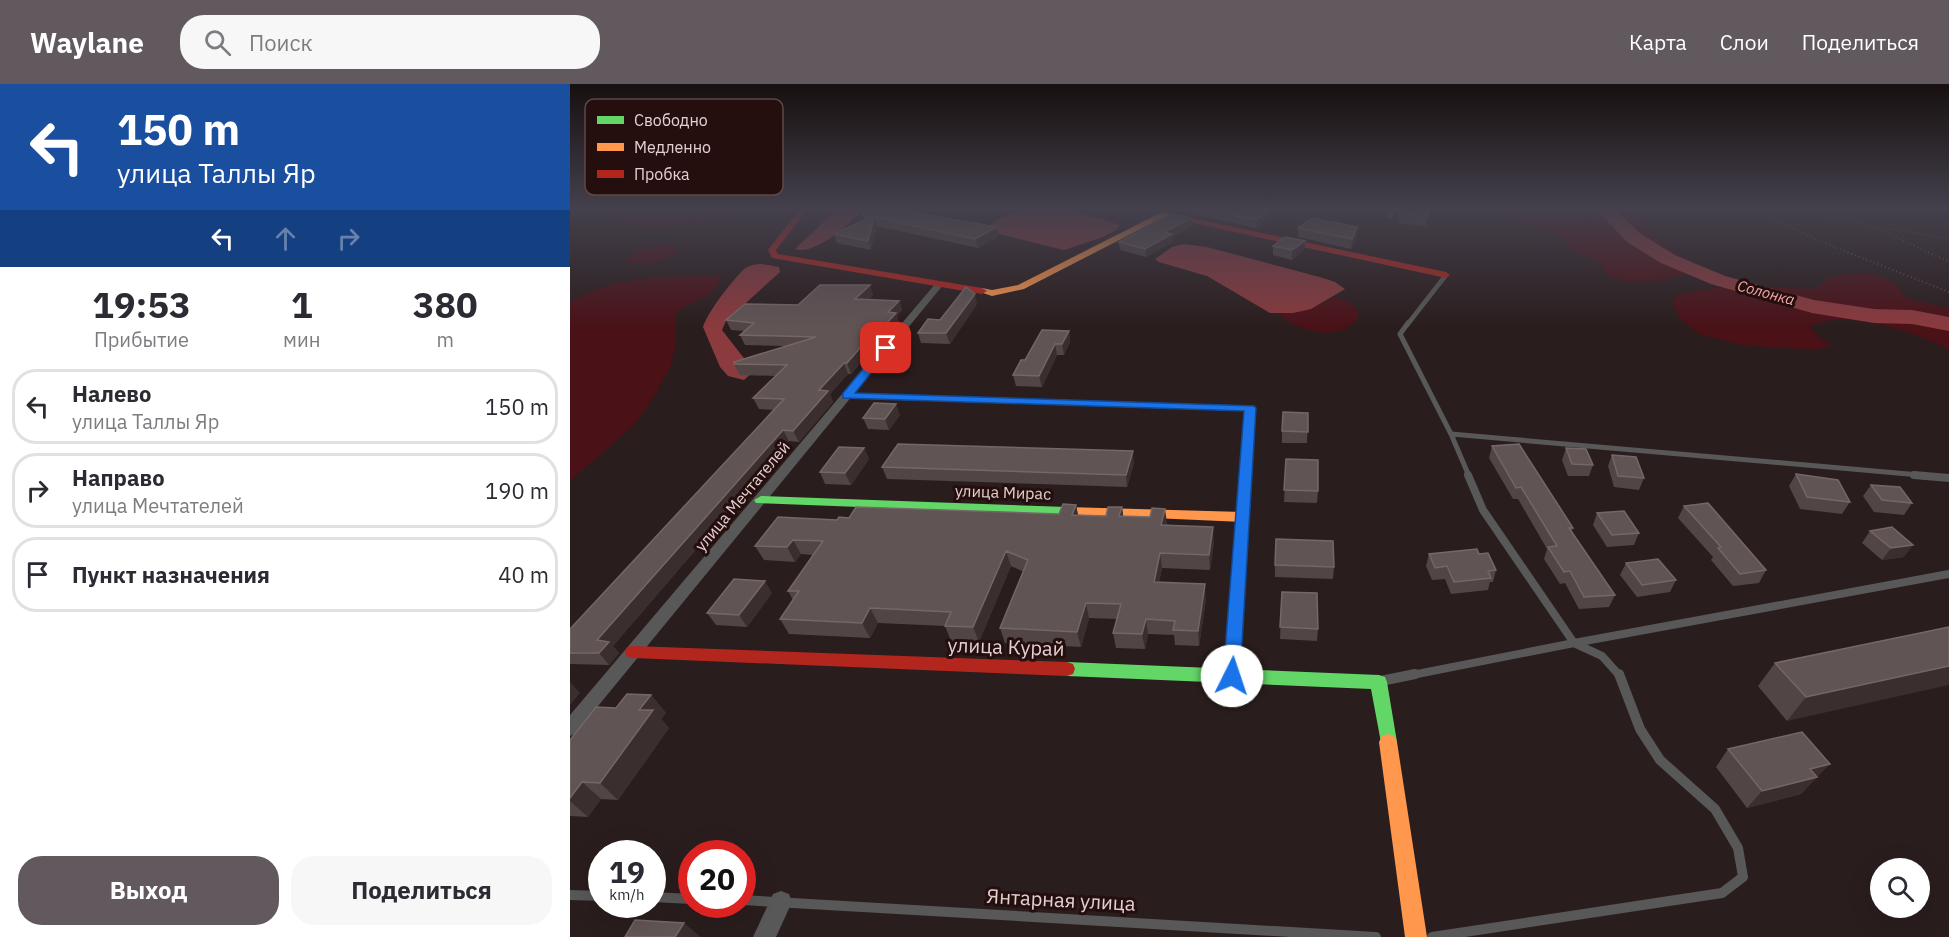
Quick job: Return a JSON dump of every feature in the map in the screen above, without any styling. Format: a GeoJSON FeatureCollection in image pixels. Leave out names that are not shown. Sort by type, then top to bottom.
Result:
{"type":"FeatureCollection","features":[{"type":"Feature","properties":{"kind":"street"},"geometry":{"type":"LineString","coordinates":[[773,249],[775,256],[992,293],[1014,290],[1096,249]]}},
{"type":"Feature","properties":{"kind":"street"},"geometry":{"type":"LineString","coordinates":[[1325,249],[1446,275]]}},
{"type":"Feature","properties":{"kind":"street","name":"улица Мечтателей"},"geometry":{"type":"LineString","coordinates":[[570,728],[939,285]]}},
{"type":"Feature","properties":{"kind":"street","name":"улица Мирас"},"geometry":{"type":"LineString","coordinates":[[762,500],[1243,517]]}},
{"type":"Feature","properties":{"kind":"street","name":"улица Курай"},"geometry":{"type":"LineString","coordinates":[[633,652],[1379,682]]}},
{"type":"Feature","properties":{"kind":"street"},"geometry":{"type":"LineString","coordinates":[[1379,682],[1416,937]]}},
{"type":"Feature","properties":{"kind":"street"},"geometry":{"type":"LineString","coordinates":[[764,937],[781,902]]}},
{"type":"Feature","properties":{"kind":"lane"},"geometry":{"type":"LineString","coordinates":[[1432,937],[1722,893],[1743,878],[1738,848],[1715,809],[1660,760],[1640,729],[1619,674],[1602,656],[1575,643],[1483,510],[1451,434],[1400,334],[1446,275]]}},
{"type":"Feature","properties":{"kind":"lane"},"geometry":{"type":"LineString","coordinates":[[847,396],[1250,408],[1232,676]]}},
{"type":"Feature","properties":{"kind":"lane"},"geometry":{"type":"LineString","coordinates":[[1451,434],[1949,477]]}},
{"type":"Feature","properties":{"kind":"lane"},"geometry":{"type":"LineString","coordinates":[[1379,682],[1575,643],[1949,574]]}},
{"type":"Feature","properties":{"kind":"lane"},"geometry":{"type":"LineString","coordinates":[[570,895],[588,896]]}},
{"type":"Feature","properties":{"kind":"lane","name":"Янтарная улица"},"geometry":{"type":"LineString","coordinates":[[756,901],[1376,937]]}},
{"type":"Feature","properties":{"kind":"path"},"geometry":{"type":"LineString","coordinates":[[1839,249],[1949,292]]}},
{"type":"Feature","properties":{"kind":"path"},"geometry":{"type":"LineString","coordinates":[[1921,249],[1949,262]]}},
{"type":"Feature","properties":{"kind":"shaded area"},"geometry":{"type":"Polygon","coordinates":[[[644,249],[675,249],[678,252],[647,263],[627,263],[625,259],[644,249]]]}},
{"type":"Feature","properties":{"kind":"shaded area"},"geometry":{"type":"Polygon","coordinates":[[[1169,249],[1214,249],[1323,278],[1345,289],[1311,309],[1293,313],[1270,313],[1207,276],[1155,259],[1169,249]]]}},
{"type":"Feature","properties":{"kind":"shaded area"},"geometry":{"type":"Polygon","coordinates":[[[1569,249],[1671,249],[1691,267],[1686,272],[1668,279],[1644,282],[1623,281],[1609,275],[1595,260],[1569,249]]]}},
{"type":"Feature","properties":{"kind":"shaded area"},"geometry":{"type":"Polygon","coordinates":[[[762,264],[779,267],[780,272],[726,321],[722,330],[754,371],[744,380],[728,376],[720,367],[703,327],[715,305],[739,274],[748,267],[762,264]]]}},
{"type":"Feature","properties":{"kind":"shaded area"},"geometry":{"type":"Polygon","coordinates":[[[1871,274],[1892,281],[1908,299],[1949,308],[1949,350],[1899,330],[1847,319],[1810,326],[1818,337],[1832,345],[1816,350],[1740,345],[1699,334],[1679,318],[1672,302],[1677,295],[1712,289],[1747,287],[1817,289],[1829,277],[1871,274]]]}},
{"type":"Feature","properties":{"kind":"shaded area"},"geometry":{"type":"Polygon","coordinates":[[[720,276],[715,289],[709,294],[676,312],[676,344],[671,365],[654,397],[634,425],[570,481],[570,302],[606,286],[624,282],[662,277],[720,276]]]}},
{"type":"Feature","properties":{"kind":"shaded area"},"geometry":{"type":"Polygon","coordinates":[[[1335,297],[1348,301],[1358,311],[1358,319],[1338,331],[1310,330],[1292,324],[1279,314],[1311,309],[1335,297]]]}},
{"type":"Feature","properties":{"kind":"building"},"geometry":{"type":"Polygon","coordinates":[[[820,285],[870,285],[855,299],[899,301],[888,312],[896,313],[884,326],[879,326],[847,363],[844,363],[819,390],[828,391],[793,431],[783,430],[597,640],[609,642],[599,653],[570,653],[570,629],[784,399],[753,398],[787,365],[734,364],[734,362],[816,337],[740,335],[754,323],[726,320],[745,304],[798,305],[820,285]]]}},
{"type":"Feature","properties":{"kind":"building"},"geometry":{"type":"Polygon","coordinates":[[[966,287],[975,294],[946,333],[918,333],[928,319],[940,320],[966,287]]]}},
{"type":"Feature","properties":{"kind":"building"},"geometry":{"type":"Polygon","coordinates":[[[1042,330],[1069,331],[1062,344],[1055,344],[1039,376],[1013,375],[1021,360],[1025,360],[1042,330]]]}},
{"type":"Feature","properties":{"kind":"building"},"geometry":{"type":"Polygon","coordinates":[[[874,403],[896,404],[885,419],[863,418],[874,403]]]}},
{"type":"Feature","properties":{"kind":"building"},"geometry":{"type":"Polygon","coordinates":[[[1283,412],[1308,413],[1308,432],[1282,431],[1283,412]]]}},
{"type":"Feature","properties":{"kind":"building"},"geometry":{"type":"Polygon","coordinates":[[[898,444],[1133,451],[1126,475],[882,467],[898,444]]]}},
{"type":"Feature","properties":{"kind":"building"},"geometry":{"type":"Polygon","coordinates":[[[1519,444],[1573,528],[1569,528],[1615,595],[1584,597],[1570,571],[1564,572],[1548,547],[1557,546],[1521,487],[1516,488],[1492,446],[1519,444]]]}},
{"type":"Feature","properties":{"kind":"building"},"geometry":{"type":"Polygon","coordinates":[[[839,447],[864,448],[845,473],[820,472],[839,447]]]}},
{"type":"Feature","properties":{"kind":"building"},"geometry":{"type":"Polygon","coordinates":[[[1566,448],[1586,449],[1593,465],[1572,464],[1566,448]]]}},
{"type":"Feature","properties":{"kind":"building"},"geometry":{"type":"Polygon","coordinates":[[[1612,455],[1636,457],[1644,478],[1618,476],[1612,455]]]}},
{"type":"Feature","properties":{"kind":"building"},"geometry":{"type":"Polygon","coordinates":[[[1286,459],[1318,460],[1318,491],[1284,490],[1286,459]]]}},
{"type":"Feature","properties":{"kind":"building"},"geometry":{"type":"Polygon","coordinates":[[[1796,474],[1838,480],[1850,502],[1807,497],[1796,474]]]}},
{"type":"Feature","properties":{"kind":"building"},"geometry":{"type":"Polygon","coordinates":[[[1871,485],[1900,487],[1912,503],[1882,500],[1871,485]]]}},
{"type":"Feature","properties":{"kind":"building"},"geometry":{"type":"Polygon","coordinates":[[[1708,503],[1766,570],[1740,574],[1718,548],[1721,547],[1684,506],[1708,503]]]}},
{"type":"Feature","properties":{"kind":"building"},"geometry":{"type":"Polygon","coordinates":[[[1063,504],[1076,505],[1072,515],[1106,516],[1108,507],[1122,507],[1119,516],[1150,517],[1152,508],[1165,509],[1161,525],[1213,527],[1209,555],[1160,553],[1154,582],[1205,584],[1198,631],[1173,630],[1175,621],[1146,619],[1142,634],[1113,633],[1121,604],[1086,603],[1077,632],[1000,628],[1028,560],[1006,551],[973,627],[945,626],[951,612],[870,608],[862,623],[780,619],[799,591],[788,591],[823,541],[793,540],[787,547],[755,546],[778,517],[837,520],[839,517],[849,518],[856,507],[1059,514],[1063,504]]]}},
{"type":"Feature","properties":{"kind":"building"},"geometry":{"type":"Polygon","coordinates":[[[1624,511],[1639,533],[1612,535],[1597,513],[1624,511]]]}},
{"type":"Feature","properties":{"kind":"building"},"geometry":{"type":"Polygon","coordinates":[[[1892,527],[1913,545],[1891,548],[1870,531],[1892,527]]]}},
{"type":"Feature","properties":{"kind":"building"},"geometry":{"type":"Polygon","coordinates":[[[1276,539],[1333,541],[1334,567],[1275,565],[1276,539]]]}},
{"type":"Feature","properties":{"kind":"building"},"geometry":{"type":"Polygon","coordinates":[[[1477,549],[1479,554],[1488,553],[1496,570],[1488,571],[1491,578],[1454,582],[1447,566],[1435,568],[1429,554],[1477,549]]]}},
{"type":"Feature","properties":{"kind":"building"},"geometry":{"type":"Polygon","coordinates":[[[1658,559],[1676,580],[1642,585],[1626,563],[1658,559]]]}},
{"type":"Feature","properties":{"kind":"building"},"geometry":{"type":"Polygon","coordinates":[[[734,579],[765,581],[739,615],[707,613],[734,579]]]}},
{"type":"Feature","properties":{"kind":"building"},"geometry":{"type":"Polygon","coordinates":[[[1282,592],[1317,593],[1318,629],[1280,627],[1282,592]]]}},
{"type":"Feature","properties":{"kind":"building"},"geometry":{"type":"Polygon","coordinates":[[[1949,627],[1949,666],[1806,697],[1775,663],[1949,627]]]}},
{"type":"Feature","properties":{"kind":"building"},"geometry":{"type":"Polygon","coordinates":[[[627,694],[651,695],[639,710],[653,710],[600,783],[582,782],[570,798],[570,740],[596,707],[616,708],[627,694]]]}},
{"type":"Feature","properties":{"kind":"building"},"geometry":{"type":"Polygon","coordinates":[[[1802,732],[1830,764],[1810,769],[1817,777],[1762,791],[1728,749],[1802,732]]]}},
{"type":"Feature","properties":{"kind":"building"},"geometry":{"type":"Polygon","coordinates":[[[635,920],[684,923],[675,937],[625,937],[635,920]]]}},
{"type":"Feature","properties":{"kind":"waterway","name":"Солонка"},"geometry":{"type":"LineString","coordinates":[[1651,249],[1668,259],[1718,280],[1812,306],[1874,316],[1912,317],[1949,324]]}},
{"type":"Feature","properties":{"kind":"traffic: fast"},"geometry":{"type":"LineString","coordinates":[[761,500],[1067,511]]}},
{"type":"Feature","properties":{"kind":"traffic: fast"},"geometry":{"type":"LineString","coordinates":[[1067,669],[1379,682],[1388,742]]}},
{"type":"Feature","properties":{"kind":"traffic: slow"},"geometry":{"type":"LineString","coordinates":[[982,291],[992,293],[1021,287],[1096,249]]}},
{"type":"Feature","properties":{"kind":"traffic: slow"},"geometry":{"type":"LineString","coordinates":[[1067,511],[1243,517]]}},
{"type":"Feature","properties":{"kind":"traffic: slow"},"geometry":{"type":"LineString","coordinates":[[1388,742],[1416,937]]}},
{"type":"Feature","properties":{"kind":"traffic: jam"},"geometry":{"type":"LineString","coordinates":[[773,249],[775,256],[982,291]]}},
{"type":"Feature","properties":{"kind":"traffic: jam"},"geometry":{"type":"LineString","coordinates":[[1325,249],[1446,275]]}},
{"type":"Feature","properties":{"kind":"traffic: jam"},"geometry":{"type":"LineString","coordinates":[[633,652],[1067,669]]}},
{"type":"Feature","properties":{"kind":"route"},"geometry":{"type":"LineString","coordinates":[[886,348],[847,396],[1250,408],[1232,676]]}}]}
